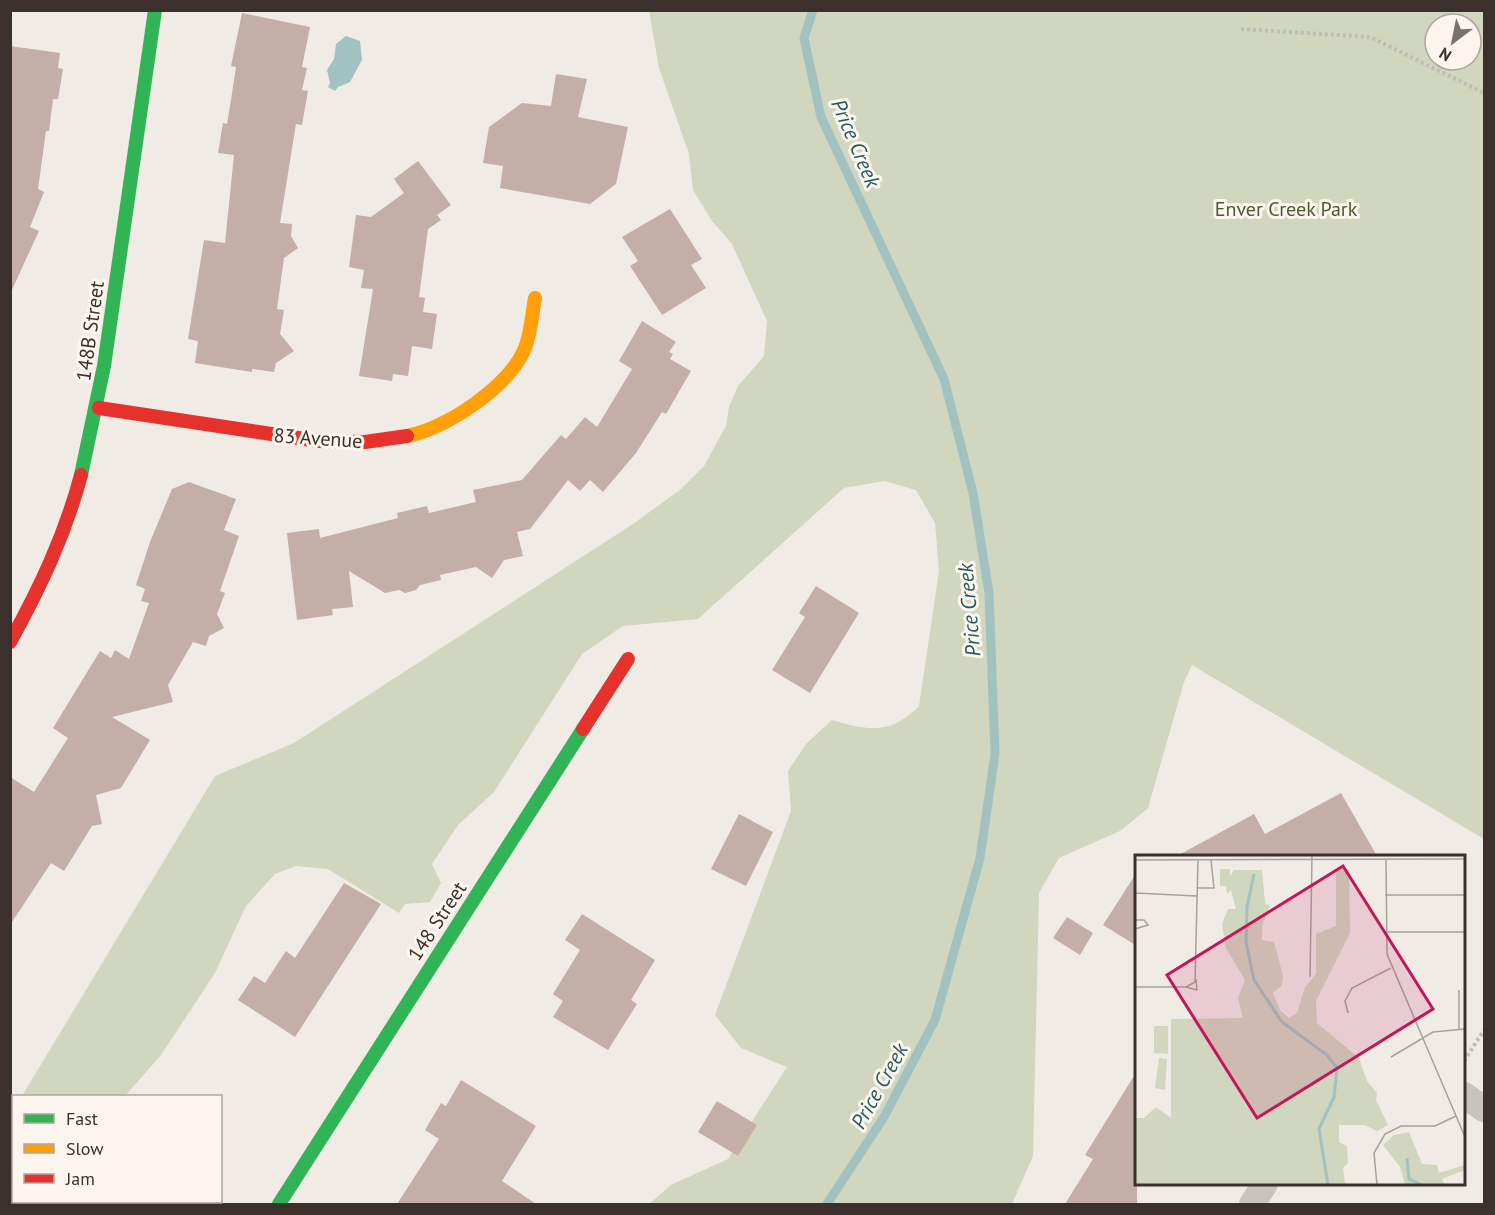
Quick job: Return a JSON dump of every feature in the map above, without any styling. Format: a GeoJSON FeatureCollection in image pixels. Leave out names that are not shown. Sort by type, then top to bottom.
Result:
{"type":"FeatureCollection","features":[{"type":"Feature","properties":{"kind":"street","name":"148B Street"},"geometry":{"type":"LineString","coordinates":[[10,642],[43,586],[61,545],[99,408],[155,10]]}},
{"type":"Feature","properties":{"kind":"street","name":"83 Avenue"},"geometry":{"type":"LineString","coordinates":[[99,408],[318,441],[365,442],[411,435],[432,429],[460,414],[504,381],[525,348],[535,297]]}},
{"type":"Feature","properties":{"kind":"street","name":"148 Street"},"geometry":{"type":"LineString","coordinates":[[279,1204],[628,659]]}},
{"type":"Feature","properties":{"kind":"street"},"geometry":{"type":"LineString","coordinates":[[1465,1096],[1485,1109]]}},
{"type":"Feature","properties":{"kind":"street"},"geometry":{"type":"LineString","coordinates":[[1252,1204],[1264,1185]]}},
{"type":"Feature","properties":{"kind":"path"},"geometry":{"type":"LineString","coordinates":[[1241,28],[1370,37],[1485,93]]}},
{"type":"Feature","properties":{"kind":"path"},"geometry":{"type":"LineString","coordinates":[[1465,1060],[1485,1030]]}},
{"type":"Feature","properties":{"kind":"green space","name":"Enver Creek Park"},"geometry":{"type":"Polygon","coordinates":[[[649,11],[1484,11],[1484,839],[1192,665],[1184,682],[1148,808],[1120,831],[1059,858],[1039,893],[1033,1156],[1012,1204],[649,1204],[671,1185],[728,1159],[787,1067],[741,1048],[715,1015],[791,811],[788,771],[807,743],[832,720],[857,727],[878,728],[898,722],[919,706],[939,571],[935,523],[916,490],[884,481],[844,488],[698,619],[623,626],[582,654],[494,792],[458,825],[432,864],[441,883],[430,902],[405,904],[399,913],[328,869],[296,866],[275,874],[246,906],[215,973],[161,1055],[126,1095],[23,1095],[215,776],[294,743],[633,524],[681,489],[704,466],[726,426],[729,407],[738,386],[764,356],[767,321],[732,244],[712,221],[693,190],[689,154],[659,68],[649,11]]]}},
{"type":"Feature","properties":{"kind":"green space"},"geometry":{"type":"Polygon","coordinates":[[[12,1112],[12,1191],[10,1190],[10,1115],[12,1112]]]}},
{"type":"Feature","properties":{"kind":"water"},"geometry":{"type":"Polygon","coordinates":[[[346,36],[360,41],[362,60],[350,82],[338,87],[335,91],[328,87],[330,83],[327,70],[334,59],[336,44],[346,36]]]}},
{"type":"Feature","properties":{"kind":"building"},"geometry":{"type":"Polygon","coordinates":[[[242,13],[310,27],[302,67],[307,68],[302,90],[308,91],[302,125],[296,124],[280,223],[292,224],[291,236],[298,248],[284,258],[277,309],[284,310],[280,334],[294,351],[276,363],[274,372],[252,369],[252,372],[195,363],[198,341],[188,339],[204,240],[225,243],[234,155],[218,153],[223,123],[227,124],[236,67],[231,66],[242,13]]]}},
{"type":"Feature","properties":{"kind":"building"},"geometry":{"type":"Polygon","coordinates":[[[10,46],[60,53],[58,68],[63,69],[58,99],[53,99],[49,131],[46,131],[38,189],[44,192],[30,227],[39,231],[10,294],[10,46]]]}},
{"type":"Feature","properties":{"kind":"building"},"geometry":{"type":"Polygon","coordinates":[[[556,74],[587,79],[578,117],[628,127],[616,184],[590,204],[500,188],[503,166],[483,163],[489,127],[522,103],[551,106],[556,74]]]}},
{"type":"Feature","properties":{"kind":"building"},"geometry":{"type":"Polygon","coordinates":[[[418,161],[451,205],[437,215],[441,220],[428,229],[419,297],[425,298],[423,312],[437,314],[432,349],[412,346],[408,376],[393,374],[392,381],[359,376],[373,289],[361,288],[364,270],[349,267],[356,215],[371,217],[404,193],[394,179],[418,161]]]}},
{"type":"Feature","properties":{"kind":"building"},"geometry":{"type":"Polygon","coordinates":[[[670,209],[702,259],[691,265],[706,288],[662,315],[630,266],[638,261],[622,237],[670,209]]]}},
{"type":"Feature","properties":{"kind":"building"},"geometry":{"type":"Polygon","coordinates":[[[642,321],[676,342],[669,352],[673,354],[670,359],[691,371],[666,414],[662,412],[636,453],[603,492],[590,480],[580,491],[568,480],[530,529],[517,532],[523,556],[504,560],[492,578],[476,567],[440,575],[441,580],[420,585],[416,590],[405,593],[399,590],[385,593],[349,571],[353,607],[332,609],[333,615],[297,620],[287,533],[319,529],[320,538],[398,518],[397,513],[427,506],[429,513],[476,502],[473,490],[522,480],[561,435],[566,439],[585,417],[597,427],[632,369],[619,361],[642,321]]]}},
{"type":"Feature","properties":{"kind":"building"},"geometry":{"type":"Polygon","coordinates":[[[189,482],[236,499],[224,530],[239,536],[220,591],[225,593],[217,614],[224,628],[209,636],[206,646],[193,642],[168,685],[173,702],[112,717],[150,740],[121,788],[96,795],[102,824],[92,826],[64,871],[51,863],[10,925],[10,777],[34,792],[68,738],[53,728],[100,651],[111,658],[115,650],[129,659],[149,603],[141,601],[145,589],[136,585],[150,542],[172,489],[189,482]]]}},
{"type":"Feature","properties":{"kind":"building"},"geometry":{"type":"Polygon","coordinates":[[[816,586],[859,613],[810,693],[772,670],[805,617],[799,613],[816,586]]]}},
{"type":"Feature","properties":{"kind":"building"},"geometry":{"type":"Polygon","coordinates":[[[1341,793],[1376,855],[1179,855],[1254,814],[1265,834],[1341,793]]]}},
{"type":"Feature","properties":{"kind":"building"},"geometry":{"type":"Polygon","coordinates":[[[739,814],[773,832],[746,886],[711,869],[739,814]]]}},
{"type":"Feature","properties":{"kind":"building"},"geometry":{"type":"Polygon","coordinates":[[[1135,875],[1135,945],[1103,925],[1135,875]]]}},
{"type":"Feature","properties":{"kind":"building"},"geometry":{"type":"Polygon","coordinates":[[[344,883],[381,904],[295,1037],[238,1000],[254,976],[265,983],[286,951],[295,958],[344,883]]]}},
{"type":"Feature","properties":{"kind":"building"},"geometry":{"type":"Polygon","coordinates":[[[582,914],[655,960],[631,1000],[637,1004],[608,1050],[553,1017],[563,1001],[553,994],[580,950],[565,940],[582,914]]]}},
{"type":"Feature","properties":{"kind":"building"},"geometry":{"type":"Polygon","coordinates":[[[1067,917],[1093,933],[1080,955],[1053,938],[1067,917]]]}},
{"type":"Feature","properties":{"kind":"building"},"geometry":{"type":"Polygon","coordinates":[[[1135,1074],[1137,1204],[1065,1204],[1093,1159],[1085,1155],[1135,1074]]]}},
{"type":"Feature","properties":{"kind":"building"},"geometry":{"type":"Polygon","coordinates":[[[461,1080],[536,1126],[502,1181],[536,1204],[397,1204],[439,1139],[425,1130],[441,1103],[446,1106],[461,1080]]]}},
{"type":"Feature","properties":{"kind":"building"},"geometry":{"type":"Polygon","coordinates":[[[717,1101],[757,1125],[738,1156],[698,1132],[717,1101]]]}},
{"type":"Feature","properties":{"kind":"waterway","name":"Price Creek"},"geometry":{"type":"LineString","coordinates":[[813,10],[804,38],[821,117],[944,379],[973,493],[989,593],[995,754],[980,858],[935,1020],[884,1117],[827,1204]]}},
{"type":"Feature","properties":{"kind":"traffic: fast"},"geometry":{"type":"LineString","coordinates":[[81,475],[104,366],[155,10]]}},
{"type":"Feature","properties":{"kind":"traffic: fast"},"geometry":{"type":"LineString","coordinates":[[279,1204],[583,729]]}},
{"type":"Feature","properties":{"kind":"traffic: slow"},"geometry":{"type":"LineString","coordinates":[[407,436],[423,432],[458,415],[475,404],[506,377],[525,348],[535,298]]}},
{"type":"Feature","properties":{"kind":"traffic: jam"},"geometry":{"type":"LineString","coordinates":[[99,408],[318,441],[365,442],[407,436]]}},
{"type":"Feature","properties":{"kind":"traffic: jam"},"geometry":{"type":"LineString","coordinates":[[10,642],[51,561],[81,475]]}},
{"type":"Feature","properties":{"kind":"traffic: jam"},"geometry":{"type":"LineString","coordinates":[[583,729],[628,659]]}}]}
